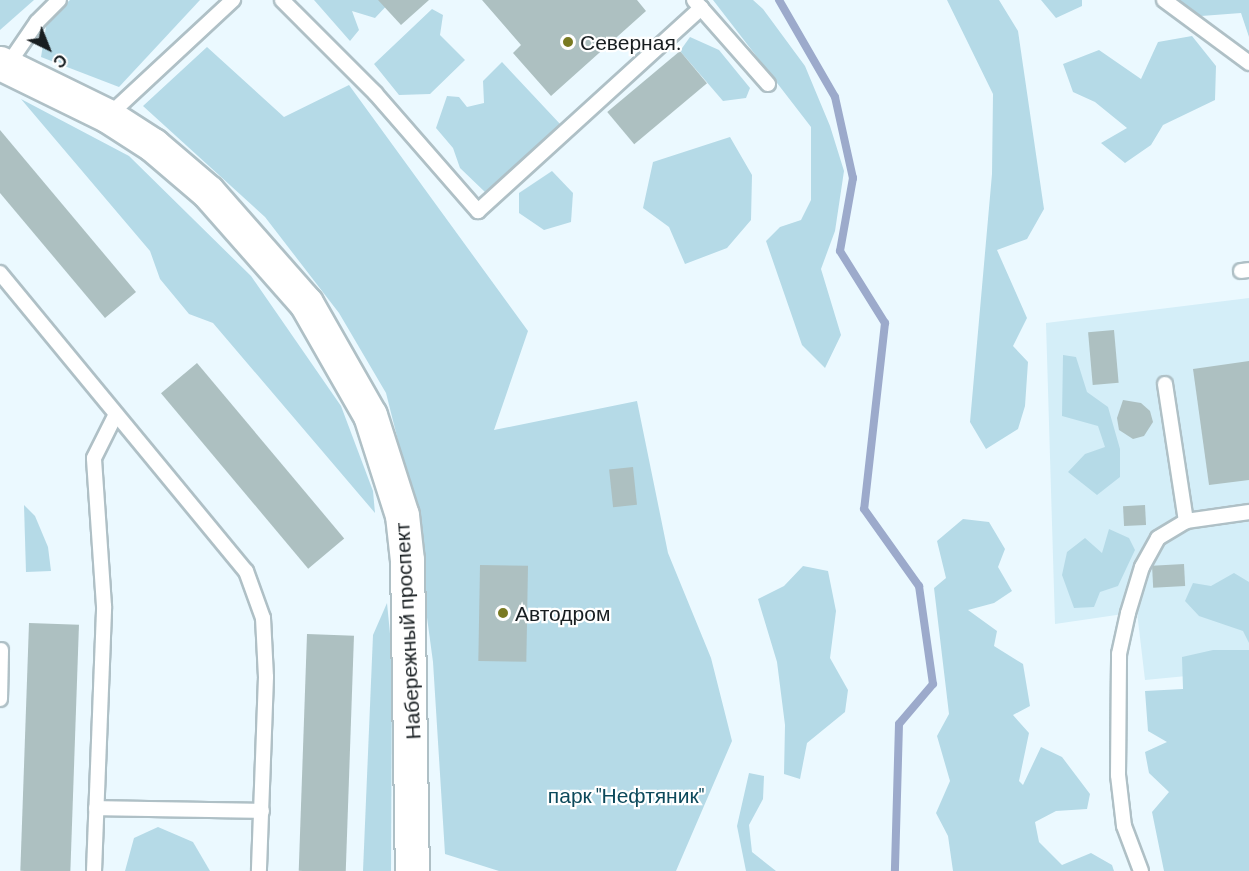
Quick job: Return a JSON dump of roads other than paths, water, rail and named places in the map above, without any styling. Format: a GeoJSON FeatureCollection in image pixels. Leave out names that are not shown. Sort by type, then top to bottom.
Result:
{"type":"FeatureCollection","features":[{"type":"Feature","properties":{"kind":"main road","name":"Набережный проспект"},"geometry":{"type":"LineString","coordinates":[[4,64],[108,116],[200,185],[252,239],[306,303],[370,415],[402,515],[408,560],[412,871]]}},
{"type":"Feature","properties":{"kind":"lane"},"geometry":{"type":"LineString","coordinates":[[4,64],[37,22],[59,0]]}},
{"type":"Feature","properties":{"kind":"lane"},"geometry":{"type":"LineString","coordinates":[[108,116],[232,0]]}},
{"type":"Feature","properties":{"kind":"lane"},"geometry":{"type":"LineString","coordinates":[[282,0],[375,93],[478,211],[697,4],[768,84]]}},
{"type":"Feature","properties":{"kind":"lane"},"geometry":{"type":"LineString","coordinates":[[1164,0],[1249,63]]}},
{"type":"Feature","properties":{"kind":"lane"},"geometry":{"type":"LineString","coordinates":[[0,273],[249,580],[263,618],[265,642],[259,871]]}},
{"type":"Feature","properties":{"kind":"lane"},"geometry":{"type":"LineString","coordinates":[[1165,384],[1186,521]]}},
{"type":"Feature","properties":{"kind":"lane"},"geometry":{"type":"LineString","coordinates":[[94,871],[104,606],[94,458],[116,414]]}},
{"type":"Feature","properties":{"kind":"lane"},"geometry":{"type":"LineString","coordinates":[[1141,871],[1124,826],[1118,775],[1119,654],[1142,567],[1158,538],[1186,521],[1249,512]]}},
{"type":"Feature","properties":{"kind":"lane"},"geometry":{"type":"LineString","coordinates":[[0,699],[2,650]]}},
{"type":"Feature","properties":{"kind":"lane"},"geometry":{"type":"LineString","coordinates":[[96,808],[262,811]]}},
{"type":"Feature","properties":{"kind":"waterway"},"geometry":{"type":"LineString","coordinates":[[779,0],[835,97],[853,178],[840,251],[885,323],[864,509],[919,586],[933,684],[899,724],[895,871]]}},
{"type":"Feature","properties":{"kind":"place","name":"Северная."},"geometry":{"type":"Point","coordinates":[568,42]}},
{"type":"Feature","properties":{"kind":"place","name":"Автодром"},"geometry":{"type":"Point","coordinates":[503,613]}},
{"type":"Feature","properties":{"kind":"park label","name":"парк \"Нефтяник\""},"geometry":{"type":"Point","coordinates":[626,795]}}]}
